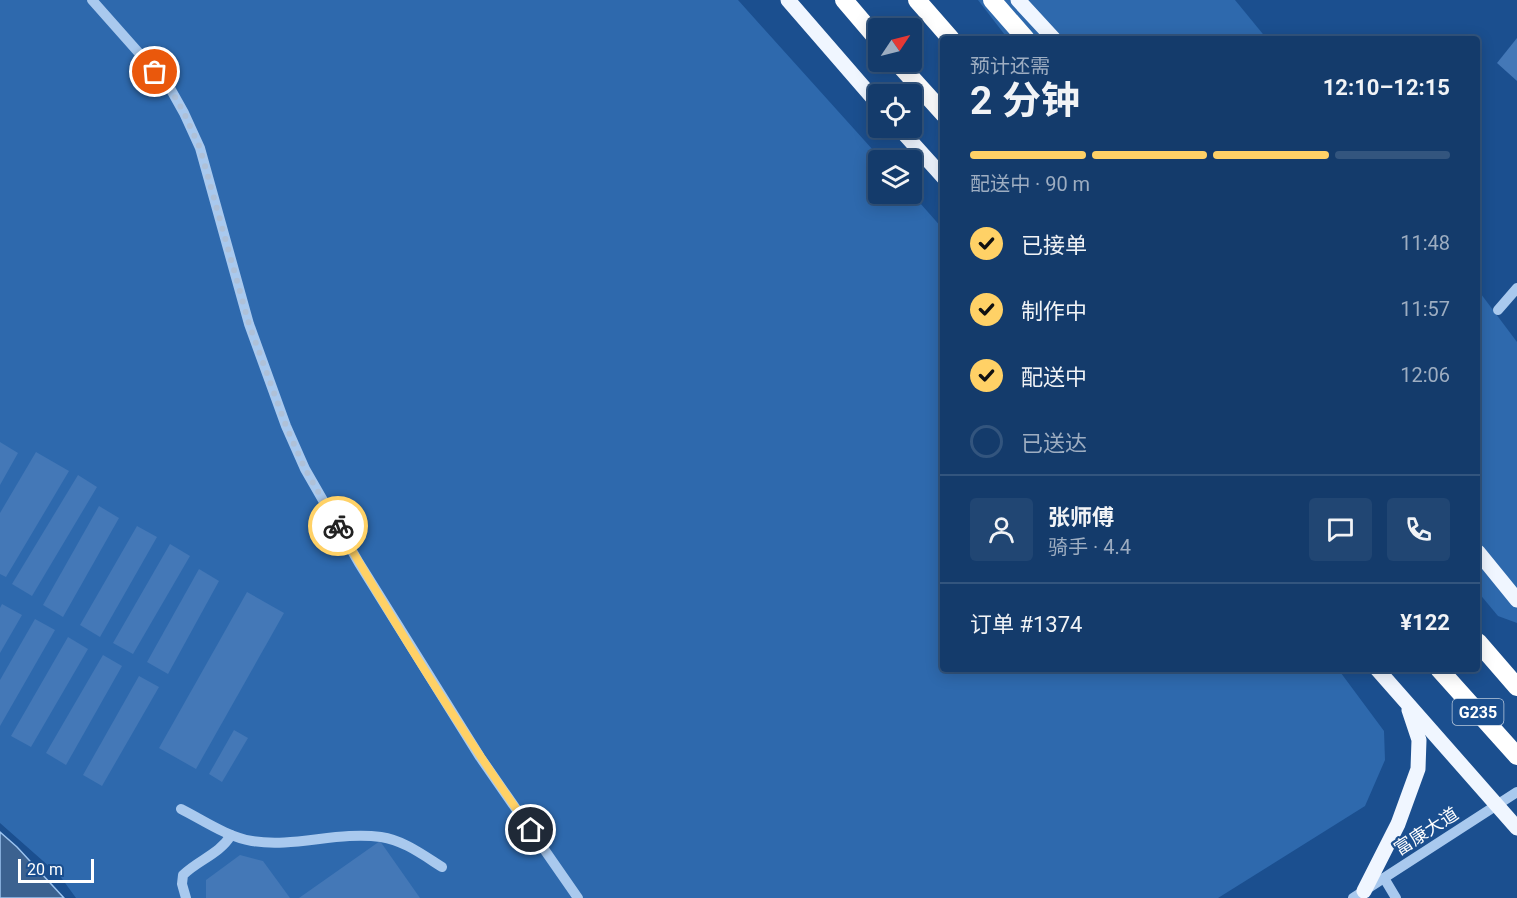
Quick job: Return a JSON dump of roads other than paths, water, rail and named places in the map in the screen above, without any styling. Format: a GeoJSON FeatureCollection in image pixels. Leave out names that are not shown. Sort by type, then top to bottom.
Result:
{"type":"FeatureCollection","features":[{"type":"Feature","properties":{"kind":"highway"},"geometry":{"type":"LineString","coordinates":[[843,0],[868,28]]}},
{"type":"Feature","properties":{"kind":"highway"},"geometry":{"type":"LineString","coordinates":[[917,0],[948,36]]}},
{"type":"Feature","properties":{"kind":"highway"},"geometry":{"type":"LineString","coordinates":[[992,0],[1023,36]]}},
{"type":"Feature","properties":{"kind":"highway"},"geometry":{"type":"LineString","coordinates":[[906,72],[940,110]]}},
{"type":"Feature","properties":{"kind":"highway"},"geometry":{"type":"LineString","coordinates":[[1480,644],[1517,687]]}},
{"type":"Feature","properties":{"kind":"highway","name":"G235"},"geometry":{"type":"LineString","coordinates":[[1442,672],[1517,756]]}},
{"type":"Feature","properties":{"kind":"main road"},"geometry":{"type":"LineString","coordinates":[[788,0],[868,92]]}},
{"type":"Feature","properties":{"kind":"main road"},"geometry":{"type":"LineString","coordinates":[[1018,0],[1051,36]]}},
{"type":"Feature","properties":{"kind":"main road"},"geometry":{"type":"LineString","coordinates":[[908,138],[940,174]]}},
{"type":"Feature","properties":{"kind":"main road"},"geometry":{"type":"LineString","coordinates":[[1480,555],[1517,600]]}},
{"type":"Feature","properties":{"kind":"main road"},"geometry":{"type":"LineString","coordinates":[[1493,571],[1517,594]]}},
{"type":"Feature","properties":{"kind":"main road"},"geometry":{"type":"LineString","coordinates":[[1380,672],[1517,828]]}},
{"type":"Feature","properties":{"kind":"main road"},"geometry":{"type":"LineString","coordinates":[[1358,895],[1398,824],[1418,770],[1419,740],[1406,702]]}},
{"type":"Feature","properties":{"kind":"street"},"geometry":{"type":"LineString","coordinates":[[92,0],[170,88],[200,148],[249,324],[286,426],[305,469],[359,563],[480,757],[578,898]]}},
{"type":"Feature","properties":{"kind":"street"},"geometry":{"type":"LineString","coordinates":[[1498,310],[1517,288]]}},
{"type":"Feature","properties":{"kind":"street","name":"富康大道"},"geometry":{"type":"LineString","coordinates":[[1358,895],[1517,792]]}},
{"type":"Feature","properties":{"kind":"street"},"geometry":{"type":"LineString","coordinates":[[181,809],[231,835],[251,841],[273,843],[365,836],[382,837],[417,851],[442,867]]}},
{"type":"Feature","properties":{"kind":"street"},"geometry":{"type":"LineString","coordinates":[[186,898],[182,884],[183,875],[215,852],[231,835]]}},
{"type":"Feature","properties":{"kind":"street"},"geometry":{"type":"LineString","coordinates":[[1384,878],[1396,898]]}}]}
